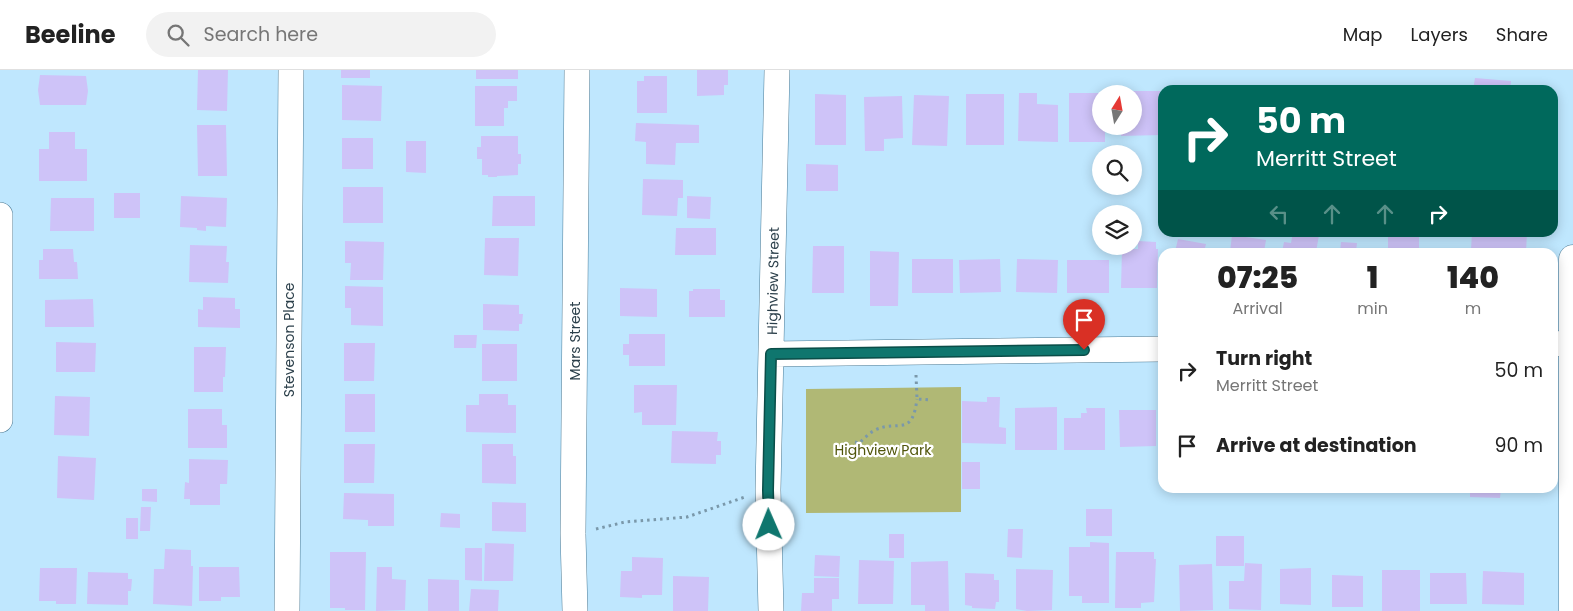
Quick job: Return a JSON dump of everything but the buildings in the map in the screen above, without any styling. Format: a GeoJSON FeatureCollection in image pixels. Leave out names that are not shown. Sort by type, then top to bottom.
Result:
{"type":"FeatureCollection","features":[{"type":"Feature","properties":{"kind":"main road"},"geometry":{"type":"LineString","coordinates":[[1573,259],[1573,611]]}},
{"type":"Feature","properties":{"kind":"street","name":"Stevenson Place"},"geometry":{"type":"LineString","coordinates":[[287,611],[291,70]]}},
{"type":"Feature","properties":{"kind":"street","name":"Mars Street"},"geometry":{"type":"LineString","coordinates":[[575,611],[573,534],[577,70]]}},
{"type":"Feature","properties":{"kind":"street","name":"Highview Street"},"geometry":{"type":"LineString","coordinates":[[771,611],[768,490],[777,70]]}},
{"type":"Feature","properties":{"kind":"street"},"geometry":{"type":"LineString","coordinates":[[0,216],[0,420]]}},
{"type":"Feature","properties":{"kind":"street"},"geometry":{"type":"LineString","coordinates":[[1558,344],[1573,343]]}},
{"type":"Feature","properties":{"kind":"street"},"geometry":{"type":"LineString","coordinates":[[771,354],[1158,349]]}},
{"type":"Feature","properties":{"kind":"path"},"geometry":{"type":"LineString","coordinates":[[855,442],[859,443],[875,430],[903,426],[912,420],[917,400],[916,369]]}},
{"type":"Feature","properties":{"kind":"path"},"geometry":{"type":"LineString","coordinates":[[917,400],[932,400]]}},
{"type":"Feature","properties":{"kind":"path"},"geometry":{"type":"LineString","coordinates":[[573,534],[625,522],[687,517],[768,490]]}},
{"type":"Feature","properties":{"kind":"green space","name":"Highview Park"},"geometry":{"type":"Polygon","coordinates":[[[961,387],[961,512],[806,513],[806,389],[961,387]]]}},
{"type":"Feature","properties":{"kind":"route"},"geometry":{"type":"LineString","coordinates":[[769,525],[771,354],[1084,350]]}}]}
